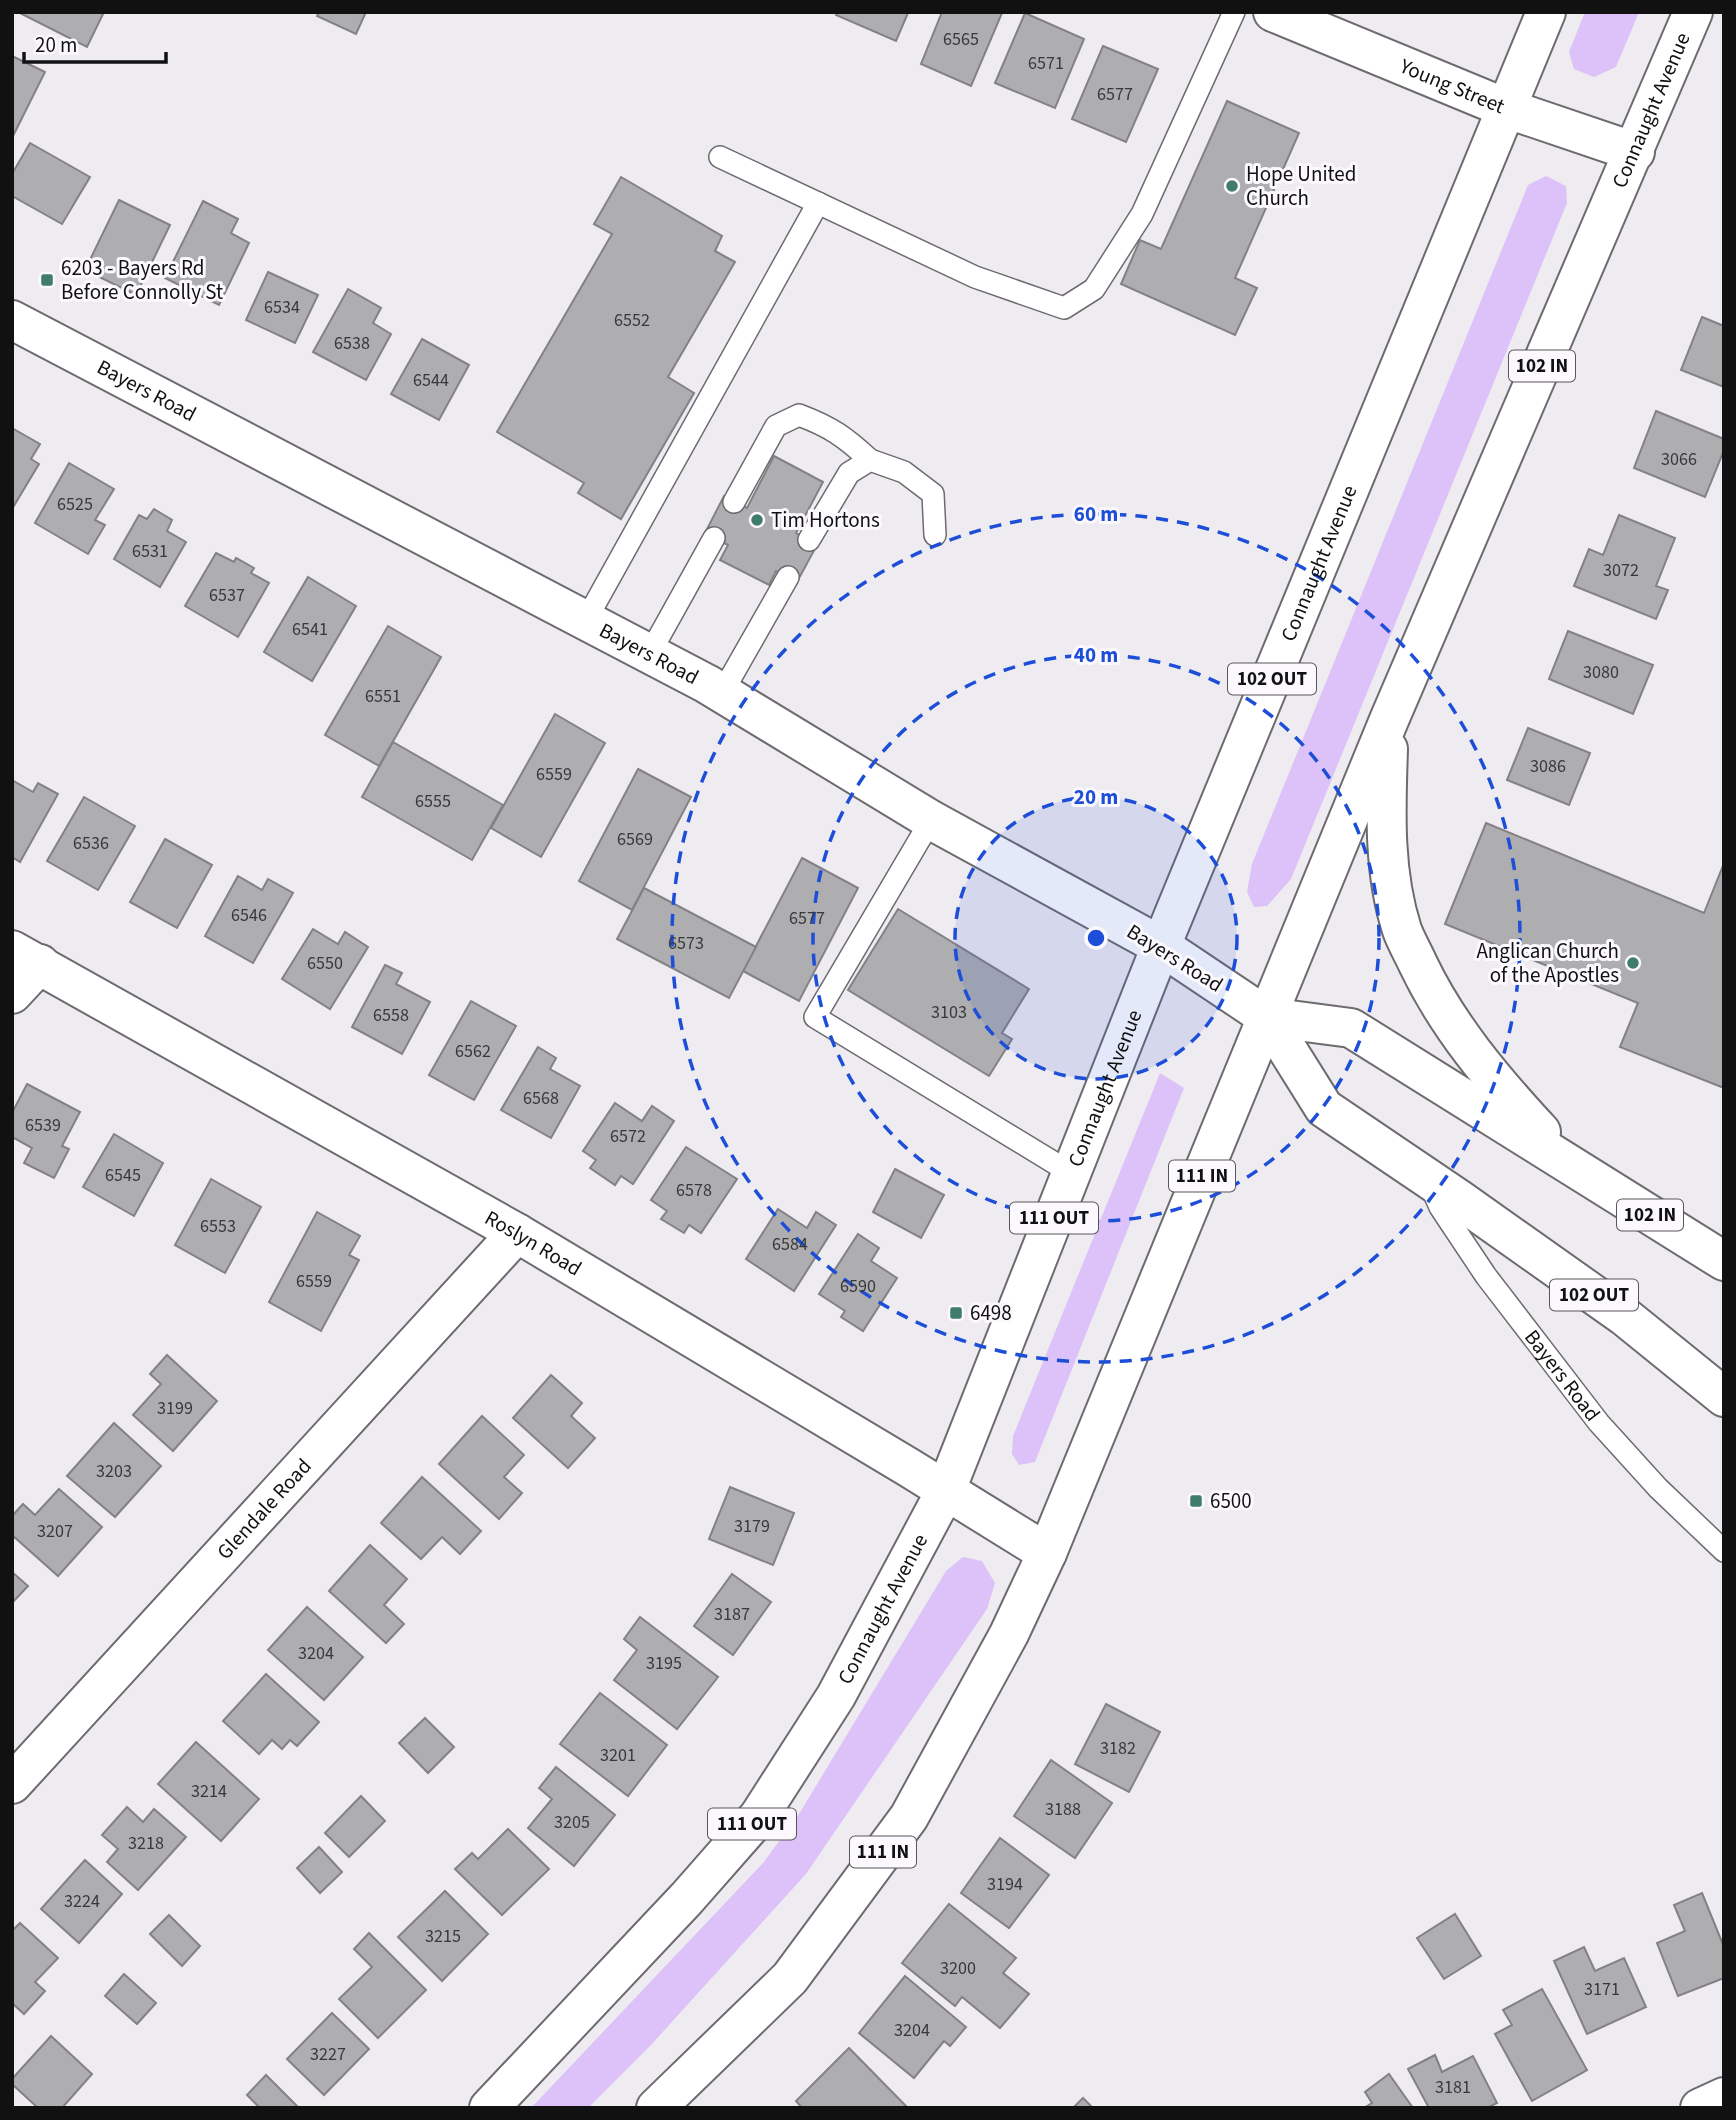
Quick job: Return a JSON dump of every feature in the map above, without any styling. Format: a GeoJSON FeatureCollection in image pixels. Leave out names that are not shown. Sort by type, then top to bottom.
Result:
{"type":"FeatureCollection","features":[{"type":"Feature","properties":{"kind":"main road","name":"Young Street"},"geometry":{"type":"LineString","coordinates":[[1273,12],[1508,109],[1635,152]]}},
{"type":"Feature","properties":{"kind":"main road","name":"Connaught Avenue"},"geometry":{"type":"LineString","coordinates":[[489,2108],[687,1898],[759,1816],[836,1696],[946,1490],[1161,946],[1546,12]]}},
{"type":"Feature","properties":{"kind":"main road","name":"Connaught Avenue"},"geometry":{"type":"LineString","coordinates":[[656,2108],[790,1978],[909,1817],[1009,1634],[1047,1553],[1390,720],[1693,12]]}},
{"type":"Feature","properties":{"kind":"main road","name":"Bayers Road"},"geometry":{"type":"LineString","coordinates":[[12,320],[650,653],[722,693],[931,820],[1161,946],[1267,1017],[1324,1108],[1624,1317],[1724,1397]]}},
{"type":"Feature","properties":{"kind":"main road"},"geometry":{"type":"LineString","coordinates":[[1390,720],[1385,827],[1402,930],[1432,993],[1452,1025],[1502,1090],[1576,1169]]}},
{"type":"Feature","properties":{"kind":"main road"},"geometry":{"type":"LineString","coordinates":[[12,994],[26,957]]}},
{"type":"Feature","properties":{"kind":"main road","name":"Roslyn Road"},"geometry":{"type":"LineString","coordinates":[[26,957],[517,1233],[1047,1553]]}},
{"type":"Feature","properties":{"kind":"main road","name":"Bayers Road"},"geometry":{"type":"LineString","coordinates":[[1267,1017],[1351,1028],[1724,1261]]}},
{"type":"Feature","properties":{"kind":"main road","name":"Glendale Road"},"geometry":{"type":"LineString","coordinates":[[12,1784],[517,1233]]}},
{"type":"Feature","properties":{"kind":"main road"},"geometry":{"type":"LineString","coordinates":[[1700,2108],[1724,2097]]}},
{"type":"Feature","properties":{"kind":"lane"},"geometry":{"type":"LineString","coordinates":[[720,157],[975,276],[1064,308],[1094,289],[1142,214],[1234,12]]}},
{"type":"Feature","properties":{"kind":"lane"},"geometry":{"type":"LineString","coordinates":[[586,620],[818,203]]}},
{"type":"Feature","properties":{"kind":"lane"},"geometry":{"type":"LineString","coordinates":[[734,502],[776,426],[799,415],[845,436],[870,460],[904,472],[933,494],[935,535]]}},
{"type":"Feature","properties":{"kind":"lane"},"geometry":{"type":"LineString","coordinates":[[809,540],[849,473],[870,460]]}},
{"type":"Feature","properties":{"kind":"lane"},"geometry":{"type":"LineString","coordinates":[[650,653],[714,538]]}},
{"type":"Feature","properties":{"kind":"lane"},"geometry":{"type":"LineString","coordinates":[[722,693],[788,577]]}},
{"type":"Feature","properties":{"kind":"lane"},"geometry":{"type":"LineString","coordinates":[[931,820],[815,1017],[1071,1173]]}},
{"type":"Feature","properties":{"kind":"lane","name":"Bayers Road"},"geometry":{"type":"LineString","coordinates":[[1426,1177],[1440,1207],[1486,1276],[1599,1423],[1658,1488],[1724,1551]]}},
{"type":"Feature","properties":{"kind":"shaded area"},"geometry":{"type":"Polygon","coordinates":[[[1585,12],[1639,12],[1616,67],[1594,77],[1574,69],[1569,52],[1585,12]]]}},
{"type":"Feature","properties":{"kind":"shaded area"},"geometry":{"type":"Polygon","coordinates":[[[1546,176],[1566,186],[1567,203],[1291,879],[1267,906],[1254,907],[1247,892],[1252,864],[1528,185],[1546,176]]]}},
{"type":"Feature","properties":{"kind":"shaded area"},"geometry":{"type":"Polygon","coordinates":[[[1160,1073],[1184,1088],[1035,1462],[1019,1465],[1012,1454],[1013,1436],[1160,1073]]]}},
{"type":"Feature","properties":{"kind":"shaded area"},"geometry":{"type":"Polygon","coordinates":[[[963,1557],[982,1561],[995,1583],[987,1609],[806,1874],[650,2046],[588,2108],[531,2108],[763,1863],[799,1814],[946,1571],[963,1557]]]}},
{"type":"Feature","properties":{"kind":"building"},"geometry":{"type":"Polygon","coordinates":[[[18,12],[104,12],[87,47],[18,12]]]}},
{"type":"Feature","properties":{"kind":"building"},"geometry":{"type":"Polygon","coordinates":[[[319,12],[366,12],[356,34],[317,16],[319,12]]]}},
{"type":"Feature","properties":{"kind":"building"},"geometry":{"type":"Polygon","coordinates":[[[837,12],[908,13],[896,41],[836,15],[837,12]]]}},
{"type":"Feature","properties":{"kind":"building"},"geometry":{"type":"Polygon","coordinates":[[[942,12],[1002,13],[971,86],[921,64],[942,12]]]}},
{"type":"Feature","properties":{"kind":"building"},"geometry":{"type":"Polygon","coordinates":[[[1025,13],[1084,39],[1055,108],[995,83],[1025,13]]]}},
{"type":"Feature","properties":{"kind":"building"},"geometry":{"type":"Polygon","coordinates":[[[1103,46],[1158,69],[1126,142],[1072,119],[1103,46]]]}},
{"type":"Feature","properties":{"kind":"building"},"geometry":{"type":"Polygon","coordinates":[[[12,56],[45,72],[12,138],[12,56]]]}},
{"type":"Feature","properties":{"kind":"building","name":"Hope United Church"},"geometry":{"type":"Polygon","coordinates":[[[1227,101],[1299,133],[1235,278],[1257,288],[1235,335],[1121,284],[1140,240],[1161,249],[1227,101]]]}},
{"type":"Feature","properties":{"kind":"building"},"geometry":{"type":"Polygon","coordinates":[[[30,143],[90,177],[62,224],[12,196],[12,174],[30,143]]]}},
{"type":"Feature","properties":{"kind":"building"},"geometry":{"type":"Polygon","coordinates":[[[621,177],[722,236],[715,251],[735,262],[668,377],[694,393],[621,519],[578,493],[584,483],[497,432],[612,234],[594,224],[621,177]]]}},
{"type":"Feature","properties":{"kind":"building"},"geometry":{"type":"Polygon","coordinates":[[[119,200],[170,225],[136,295],[85,270],[119,200]]]}},
{"type":"Feature","properties":{"kind":"building"},"geometry":{"type":"Polygon","coordinates":[[[203,201],[238,219],[231,233],[249,243],[219,305],[165,278],[203,201]]]}},
{"type":"Feature","properties":{"kind":"building"},"geometry":{"type":"Polygon","coordinates":[[[268,272],[318,295],[295,343],[246,320],[268,272]]]}},
{"type":"Feature","properties":{"kind":"building"},"geometry":{"type":"Polygon","coordinates":[[[348,289],[381,308],[373,323],[391,334],[366,380],[313,352],[348,289]]]}},
{"type":"Feature","properties":{"kind":"building"},"geometry":{"type":"Polygon","coordinates":[[[1702,317],[1724,326],[1724,387],[1681,370],[1702,317]]]}},
{"type":"Feature","properties":{"kind":"building"},"geometry":{"type":"Polygon","coordinates":[[[422,339],[469,365],[439,420],[391,394],[422,339]]]}},
{"type":"Feature","properties":{"kind":"building"},"geometry":{"type":"Polygon","coordinates":[[[1656,411],[1724,439],[1724,450],[1705,497],[1634,468],[1656,411]]]}},
{"type":"Feature","properties":{"kind":"building"},"geometry":{"type":"Polygon","coordinates":[[[12,428],[40,444],[31,459],[39,464],[12,509],[12,428]]]}},
{"type":"Feature","properties":{"kind":"building","name":"Tim Hortons"},"geometry":{"type":"Polygon","coordinates":[[[774,456],[823,482],[796,533],[817,545],[797,582],[776,571],[769,585],[720,560],[728,545],[705,533],[724,496],[747,508],[774,456]]]}},
{"type":"Feature","properties":{"kind":"building"},"geometry":{"type":"Polygon","coordinates":[[[69,463],[114,489],[95,520],[105,525],[88,554],[35,523],[69,463]]]}},
{"type":"Feature","properties":{"kind":"building"},"geometry":{"type":"Polygon","coordinates":[[[154,509],[172,520],[167,531],[186,542],[160,587],[114,559],[139,515],[147,519],[154,509]]]}},
{"type":"Feature","properties":{"kind":"building"},"geometry":{"type":"Polygon","coordinates":[[[1619,515],[1675,538],[1656,586],[1668,590],[1656,619],[1574,586],[1589,549],[1603,555],[1619,515]]]}},
{"type":"Feature","properties":{"kind":"building"},"geometry":{"type":"Polygon","coordinates":[[[216,553],[234,562],[236,558],[254,568],[251,573],[269,583],[238,637],[185,606],[216,553]]]}},
{"type":"Feature","properties":{"kind":"building"},"geometry":{"type":"Polygon","coordinates":[[[308,577],[356,606],[312,681],[264,652],[308,577]]]}},
{"type":"Feature","properties":{"kind":"building"},"geometry":{"type":"Polygon","coordinates":[[[388,626],[441,657],[379,766],[325,735],[388,626]]]}},
{"type":"Feature","properties":{"kind":"building"},"geometry":{"type":"Polygon","coordinates":[[[1568,631],[1653,665],[1633,714],[1549,679],[1568,631]]]}},
{"type":"Feature","properties":{"kind":"building"},"geometry":{"type":"Polygon","coordinates":[[[555,714],[605,743],[541,857],[491,828],[555,714]]]}},
{"type":"Feature","properties":{"kind":"building"},"geometry":{"type":"Polygon","coordinates":[[[1528,728],[1590,753],[1569,805],[1507,780],[1528,728]]]}},
{"type":"Feature","properties":{"kind":"building"},"geometry":{"type":"Polygon","coordinates":[[[393,742],[503,805],[472,860],[362,797],[393,742]]]}},
{"type":"Feature","properties":{"kind":"building"},"geometry":{"type":"Polygon","coordinates":[[[638,769],[691,797],[632,910],[579,881],[638,769]]]}},
{"type":"Feature","properties":{"kind":"building"},"geometry":{"type":"Polygon","coordinates":[[[12,780],[33,792],[38,783],[58,794],[20,862],[12,857],[12,780]]]}},
{"type":"Feature","properties":{"kind":"building"},"geometry":{"type":"Polygon","coordinates":[[[84,797],[135,826],[98,890],[47,861],[84,797]]]}},
{"type":"Feature","properties":{"kind":"building","name":"Anglican Church of the Apostles"},"geometry":{"type":"Polygon","coordinates":[[[1486,823],[1704,913],[1724,863],[1724,1088],[1620,1047],[1638,1003],[1445,924],[1486,823]]]}},
{"type":"Feature","properties":{"kind":"building"},"geometry":{"type":"Polygon","coordinates":[[[165,839],[212,865],[177,928],[130,902],[165,839]]]}},
{"type":"Feature","properties":{"kind":"building"},"geometry":{"type":"Polygon","coordinates":[[[802,858],[858,888],[799,1001],[743,971],[802,858]]]}},
{"type":"Feature","properties":{"kind":"building"},"geometry":{"type":"Polygon","coordinates":[[[238,876],[262,890],[268,879],[293,893],[253,963],[205,936],[238,876]]]}},
{"type":"Feature","properties":{"kind":"building"},"geometry":{"type":"Polygon","coordinates":[[[644,888],[756,947],[729,998],[617,939],[644,888]]]}},
{"type":"Feature","properties":{"kind":"building"},"geometry":{"type":"Polygon","coordinates":[[[898,909],[1029,989],[1002,1033],[1012,1039],[989,1076],[848,990],[898,909]]]}},
{"type":"Feature","properties":{"kind":"building"},"geometry":{"type":"Polygon","coordinates":[[[313,929],[338,944],[345,932],[368,947],[330,1009],[282,979],[313,929]]]}},
{"type":"Feature","properties":{"kind":"building"},"geometry":{"type":"Polygon","coordinates":[[[385,965],[402,973],[396,984],[430,1002],[402,1054],[352,1027],[385,965]]]}},
{"type":"Feature","properties":{"kind":"building"},"geometry":{"type":"Polygon","coordinates":[[[471,1001],[516,1026],[474,1100],[429,1075],[471,1001]]]}},
{"type":"Feature","properties":{"kind":"building"},"geometry":{"type":"Polygon","coordinates":[[[538,1047],[556,1058],[550,1069],[580,1086],[551,1138],[501,1110],[538,1047]]]}},
{"type":"Feature","properties":{"kind":"building"},"geometry":{"type":"Polygon","coordinates":[[[27,1084],[80,1112],[62,1146],[69,1149],[54,1178],[24,1163],[32,1148],[12,1137],[12,1113],[27,1084]]]}},
{"type":"Feature","properties":{"kind":"building"},"geometry":{"type":"Polygon","coordinates":[[[615,1103],[642,1121],[652,1106],[674,1121],[633,1184],[621,1176],[615,1185],[590,1168],[596,1160],[583,1151],[615,1103]]]}},
{"type":"Feature","properties":{"kind":"building"},"geometry":{"type":"Polygon","coordinates":[[[114,1134],[163,1163],[134,1216],[83,1187],[114,1134]]]}},
{"type":"Feature","properties":{"kind":"building"},"geometry":{"type":"Polygon","coordinates":[[[686,1147],[737,1179],[701,1233],[689,1225],[684,1233],[661,1219],[667,1211],[651,1200],[686,1147]]]}},
{"type":"Feature","properties":{"kind":"building"},"geometry":{"type":"Polygon","coordinates":[[[895,1169],[944,1195],[921,1238],[873,1212],[895,1169]]]}},
{"type":"Feature","properties":{"kind":"building"},"geometry":{"type":"Polygon","coordinates":[[[211,1179],[261,1207],[225,1273],[175,1245],[211,1179]]]}},
{"type":"Feature","properties":{"kind":"building"},"geometry":{"type":"Polygon","coordinates":[[[778,1209],[807,1228],[816,1212],[836,1225],[794,1291],[746,1259],[778,1209]]]}},
{"type":"Feature","properties":{"kind":"building"},"geometry":{"type":"Polygon","coordinates":[[[317,1212],[360,1236],[349,1255],[359,1260],[321,1331],[269,1302],[317,1212]]]}},
{"type":"Feature","properties":{"kind":"building"},"geometry":{"type":"Polygon","coordinates":[[[858,1234],[879,1248],[871,1261],[897,1278],[863,1331],[841,1317],[845,1311],[819,1294],[858,1234]]]}},
{"type":"Feature","properties":{"kind":"building"},"geometry":{"type":"Polygon","coordinates":[[[167,1355],[217,1401],[173,1451],[133,1415],[161,1384],[150,1374],[167,1355]]]}},
{"type":"Feature","properties":{"kind":"building"},"geometry":{"type":"Polygon","coordinates":[[[551,1375],[582,1403],[571,1416],[595,1438],[568,1468],[513,1418],[551,1375]]]}},
{"type":"Feature","properties":{"kind":"building"},"geometry":{"type":"Polygon","coordinates":[[[482,1416],[524,1455],[504,1477],[522,1493],[499,1519],[439,1464],[482,1416]]]}},
{"type":"Feature","properties":{"kind":"building"},"geometry":{"type":"Polygon","coordinates":[[[114,1423],[161,1466],[115,1517],[67,1476],[114,1423]]]}},
{"type":"Feature","properties":{"kind":"building"},"geometry":{"type":"Polygon","coordinates":[[[422,1477],[481,1531],[460,1554],[442,1537],[421,1559],[381,1523],[422,1477]]]}},
{"type":"Feature","properties":{"kind":"building"},"geometry":{"type":"Polygon","coordinates":[[[730,1487],[794,1513],[773,1565],[709,1539],[730,1487]]]}},
{"type":"Feature","properties":{"kind":"building"},"geometry":{"type":"Polygon","coordinates":[[[59,1489],[102,1527],[58,1576],[12,1535],[12,1516],[23,1504],[35,1515],[59,1489]]]}},
{"type":"Feature","properties":{"kind":"building"},"geometry":{"type":"Polygon","coordinates":[[[370,1545],[407,1579],[384,1605],[404,1624],[386,1643],[329,1591],[370,1545]]]}},
{"type":"Feature","properties":{"kind":"building"},"geometry":{"type":"Polygon","coordinates":[[[12,1572],[28,1586],[12,1603],[12,1572]]]}},
{"type":"Feature","properties":{"kind":"building"},"geometry":{"type":"Polygon","coordinates":[[[732,1574],[771,1602],[733,1655],[694,1626],[732,1574]]]}},
{"type":"Feature","properties":{"kind":"building"},"geometry":{"type":"Polygon","coordinates":[[[307,1607],[363,1657],[324,1700],[268,1650],[307,1607]]]}},
{"type":"Feature","properties":{"kind":"building"},"geometry":{"type":"Polygon","coordinates":[[[640,1617],[718,1677],[677,1729],[614,1680],[637,1650],[624,1639],[640,1617]]]}},
{"type":"Feature","properties":{"kind":"building"},"geometry":{"type":"Polygon","coordinates":[[[266,1674],[319,1722],[297,1746],[290,1740],[282,1749],[272,1740],[259,1754],[223,1721],[266,1674]]]}},
{"type":"Feature","properties":{"kind":"building"},"geometry":{"type":"Polygon","coordinates":[[[600,1693],[667,1745],[628,1796],[560,1744],[600,1693]]]}},
{"type":"Feature","properties":{"kind":"building"},"geometry":{"type":"Polygon","coordinates":[[[1106,1704],[1160,1732],[1129,1792],[1075,1764],[1106,1704]]]}},
{"type":"Feature","properties":{"kind":"building"},"geometry":{"type":"Polygon","coordinates":[[[425,1718],[454,1747],[428,1773],[399,1743],[425,1718]]]}},
{"type":"Feature","properties":{"kind":"building"},"geometry":{"type":"Polygon","coordinates":[[[196,1742],[259,1799],[221,1841],[158,1784],[196,1742]]]}},
{"type":"Feature","properties":{"kind":"building"},"geometry":{"type":"Polygon","coordinates":[[[1051,1760],[1112,1803],[1075,1858],[1014,1816],[1051,1760]]]}},
{"type":"Feature","properties":{"kind":"building"},"geometry":{"type":"Polygon","coordinates":[[[556,1767],[615,1815],[574,1866],[528,1828],[552,1799],[539,1788],[556,1767]]]}},
{"type":"Feature","properties":{"kind":"building"},"geometry":{"type":"Polygon","coordinates":[[[361,1796],[385,1821],[349,1857],[325,1833],[361,1796]]]}},
{"type":"Feature","properties":{"kind":"building"},"geometry":{"type":"Polygon","coordinates":[[[127,1807],[143,1822],[154,1809],[186,1837],[138,1890],[107,1862],[118,1849],[102,1835],[127,1807]]]}},
{"type":"Feature","properties":{"kind":"building"},"geometry":{"type":"Polygon","coordinates":[[[508,1829],[549,1869],[502,1915],[455,1869],[472,1853],[478,1859],[508,1829]]]}},
{"type":"Feature","properties":{"kind":"building"},"geometry":{"type":"Polygon","coordinates":[[[1000,1838],[1049,1875],[1009,1928],[961,1893],[1000,1838]]]}},
{"type":"Feature","properties":{"kind":"building"},"geometry":{"type":"Polygon","coordinates":[[[319,1847],[342,1872],[320,1893],[297,1868],[319,1847]]]}},
{"type":"Feature","properties":{"kind":"building"},"geometry":{"type":"Polygon","coordinates":[[[85,1860],[122,1894],[79,1943],[41,1909],[85,1860]]]}},
{"type":"Feature","properties":{"kind":"building"},"geometry":{"type":"Polygon","coordinates":[[[445,1891],[488,1934],[442,1981],[398,1937],[445,1891]]]}},
{"type":"Feature","properties":{"kind":"building"},"geometry":{"type":"Polygon","coordinates":[[[1702,1893],[1724,1947],[1724,1978],[1678,1996],[1657,1943],[1685,1931],[1674,1905],[1702,1893]]]}},
{"type":"Feature","properties":{"kind":"building"},"geometry":{"type":"Polygon","coordinates":[[[949,1904],[1016,1958],[1003,1973],[1029,1994],[1000,2028],[962,1997],[955,2006],[902,1963],[949,1904]]]}},
{"type":"Feature","properties":{"kind":"building"},"geometry":{"type":"Polygon","coordinates":[[[1455,1914],[1481,1956],[1444,1979],[1417,1938],[1455,1914]]]}},
{"type":"Feature","properties":{"kind":"building"},"geometry":{"type":"Polygon","coordinates":[[[169,1915],[200,1946],[182,1966],[150,1934],[169,1915]]]}},
{"type":"Feature","properties":{"kind":"building"},"geometry":{"type":"Polygon","coordinates":[[[20,1923],[58,1958],[35,1982],[45,1991],[24,2014],[12,2003],[12,1931],[20,1923]]]}},
{"type":"Feature","properties":{"kind":"building"},"geometry":{"type":"Polygon","coordinates":[[[369,1933],[426,1990],[378,2038],[339,1999],[372,1967],[354,1949],[369,1933]]]}},
{"type":"Feature","properties":{"kind":"building"},"geometry":{"type":"Polygon","coordinates":[[[1584,1947],[1595,1971],[1624,1958],[1646,2007],[1587,2034],[1554,1961],[1584,1947]]]}},
{"type":"Feature","properties":{"kind":"building"},"geometry":{"type":"Polygon","coordinates":[[[124,1974],[156,2003],[137,2024],[105,1996],[124,1974]]]}},
{"type":"Feature","properties":{"kind":"building"},"geometry":{"type":"Polygon","coordinates":[[[905,1976],[966,2027],[950,2046],[944,2041],[914,2078],[859,2033],[905,1976]]]}},
{"type":"Feature","properties":{"kind":"building"},"geometry":{"type":"Polygon","coordinates":[[[1542,1989],[1587,2070],[1532,2101],[1495,2034],[1512,2025],[1503,2010],[1542,1989]]]}},
{"type":"Feature","properties":{"kind":"building"},"geometry":{"type":"Polygon","coordinates":[[[332,2013],[369,2049],[324,2095],[287,2059],[332,2013]]]}},
{"type":"Feature","properties":{"kind":"building"},"geometry":{"type":"Polygon","coordinates":[[[51,2036],[92,2074],[62,2108],[38,2108],[12,2084],[12,2079],[51,2036]]]}},
{"type":"Feature","properties":{"kind":"building"},"geometry":{"type":"Polygon","coordinates":[[[849,2048],[906,2106],[904,2108],[802,2108],[796,2101],[849,2048]]]}},
{"type":"Feature","properties":{"kind":"building"},"geometry":{"type":"Polygon","coordinates":[[[1435,2055],[1442,2072],[1473,2056],[1497,2103],[1487,2108],[1429,2108],[1408,2069],[1435,2055]]]}},
{"type":"Feature","properties":{"kind":"building"},"geometry":{"type":"Polygon","coordinates":[[[1389,2074],[1413,2108],[1364,2108],[1372,2103],[1365,2092],[1389,2074]]]}},
{"type":"Feature","properties":{"kind":"building"},"geometry":{"type":"Polygon","coordinates":[[[266,2075],[299,2108],[256,2108],[258,2106],[247,2095],[266,2075]]]}},
{"type":"Feature","properties":{"kind":"building"},"geometry":{"type":"Polygon","coordinates":[[[1083,2098],[1093,2108],[1073,2108],[1083,2098]]]}},
{"type":"Feature","properties":{"kind":"place","name":"Hope United Church"},"geometry":{"type":"Point","coordinates":[1232,186]}},
{"type":"Feature","properties":{"kind":"place","name":"6203 - Bayers Rd Before Connolly St"},"geometry":{"type":"Point","coordinates":[47,280]}},
{"type":"Feature","properties":{"kind":"place","name":"Tim Hortons"},"geometry":{"type":"Point","coordinates":[757,520]}},
{"type":"Feature","properties":{"kind":"place","name":"Anglican Church of the Apostles"},"geometry":{"type":"Point","coordinates":[1633,963]}},
{"type":"Feature","properties":{"kind":"place","name":"6498"},"geometry":{"type":"Point","coordinates":[956,1313]}},
{"type":"Feature","properties":{"kind":"place","name":"6500"},"geometry":{"type":"Point","coordinates":[1196,1501]}}]}
